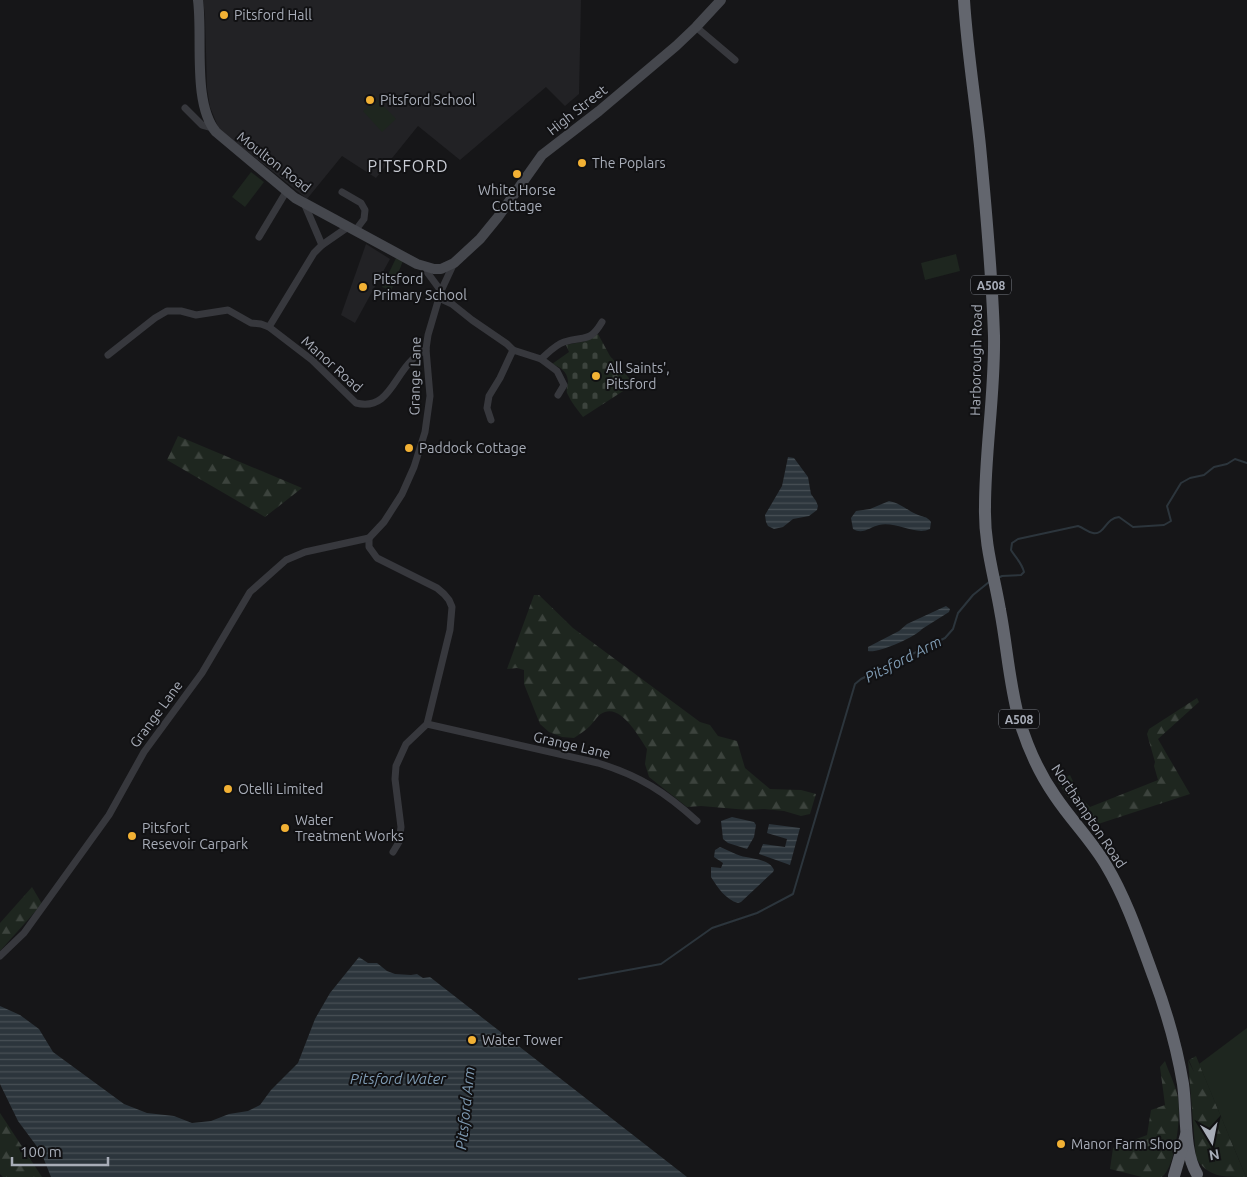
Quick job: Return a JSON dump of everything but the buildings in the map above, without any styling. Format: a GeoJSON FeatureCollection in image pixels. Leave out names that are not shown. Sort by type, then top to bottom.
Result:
{"type":"FeatureCollection","features":[{"type":"Feature","properties":{"kind":"highway","name":"Harborough Road"},"geometry":{"type":"LineString","coordinates":[[964,0],[981,162],[994,334],[985,505],[986,544],[998,599]]}},
{"type":"Feature","properties":{"kind":"highway","name":"Northampton Road"},"geometry":{"type":"LineString","coordinates":[[998,599],[1014,698],[1019,720],[1030,750],[1040,772],[1055,796],[1108,867],[1124,901],[1161,998],[1179,1062],[1186,1133],[1192,1164],[1200,1176]]}},
{"type":"Feature","properties":{"kind":"highway","name":"Northampton Road"},"geometry":{"type":"LineString","coordinates":[[1174,1176],[1186,1133]]}},
{"type":"Feature","properties":{"kind":"highway"},"geometry":{"type":"LineString","coordinates":[[1174,1176],[1190,1172],[1200,1176]]}},
{"type":"Feature","properties":{"kind":"street","name":"Moulton Road"},"geometry":{"type":"LineString","coordinates":[[198,0],[204,109],[213,128],[231,146],[286,192],[304,204],[424,268]]}},
{"type":"Feature","properties":{"kind":"street","name":"High Street"},"geometry":{"type":"LineString","coordinates":[[454,263],[498,217],[542,155],[610,102],[696,27],[721,0]]}},
{"type":"Feature","properties":{"kind":"street"},"geometry":{"type":"LineString","coordinates":[[696,27],[735,60]]}},
{"type":"Feature","properties":{"kind":"street"},"geometry":{"type":"LineString","coordinates":[[185,108],[202,125],[213,128]]}},
{"type":"Feature","properties":{"kind":"street"},"geometry":{"type":"LineString","coordinates":[[259,237],[286,192]]}},
{"type":"Feature","properties":{"kind":"street"},"geometry":{"type":"LineString","coordinates":[[108,355],[155,318],[167,311],[181,311],[196,315],[228,310],[251,323],[269,327],[295,283],[322,245],[351,229],[364,219],[365,210],[361,203],[342,192]]}},
{"type":"Feature","properties":{"kind":"street"},"geometry":{"type":"LineString","coordinates":[[304,204],[322,245]]}},
{"type":"Feature","properties":{"kind":"street"},"geometry":{"type":"LineString","coordinates":[[424,268],[441,269],[454,263]]}},
{"type":"Feature","properties":{"kind":"street","name":"Grange Lane"},"geometry":{"type":"LineString","coordinates":[[0,956],[24,933],[109,815],[144,752],[202,673],[250,592],[286,560],[305,552],[369,538],[384,522],[402,494],[426,432],[430,396],[426,349],[428,335],[440,294],[454,263]]}},
{"type":"Feature","properties":{"kind":"street"},"geometry":{"type":"LineString","coordinates":[[424,268],[440,294],[472,320],[513,350],[541,359],[557,371],[564,386],[558,394]]}},
{"type":"Feature","properties":{"kind":"street"},"geometry":{"type":"LineString","coordinates":[[541,359],[563,342],[586,338],[595,333],[602,322]]}},
{"type":"Feature","properties":{"kind":"street","name":"Manor Road"},"geometry":{"type":"LineString","coordinates":[[269,327],[312,360],[356,403],[364,405],[373,404],[380,400],[410,361],[426,349]]}},
{"type":"Feature","properties":{"kind":"street"},"geometry":{"type":"LineString","coordinates":[[491,420],[487,408],[488,396],[500,378],[513,350]]}},
{"type":"Feature","properties":{"kind":"street"},"geometry":{"type":"LineString","coordinates":[[369,538],[369,547],[377,558],[436,588],[444,594],[452,607],[450,630],[427,724],[406,744],[396,766],[395,779],[401,827],[398,842],[393,852]]}},
{"type":"Feature","properties":{"kind":"street","name":"Grange Lane"},"geometry":{"type":"LineString","coordinates":[[427,724],[623,770],[667,796],[697,822]]}},
{"type":"Feature","properties":{"kind":"shaded area","name":"Pitsford School"},"geometry":{"type":"Polygon","coordinates":[[[203,0],[581,0],[579,94],[565,106],[546,87],[460,160],[418,126],[376,178],[342,156],[307,199],[219,129],[210,107],[207,88],[203,0]]]}},
{"type":"Feature","properties":{"kind":"shaded area","name":"Pitsford Primary School"},"geometry":{"type":"Polygon","coordinates":[[[366,244],[390,259],[355,323],[341,315],[366,244]]]}},
{"type":"Feature","properties":{"kind":"green space"},"geometry":{"type":"Polygon","coordinates":[[[377,99],[396,119],[382,132],[363,111],[377,99]]]}},
{"type":"Feature","properties":{"kind":"green space"},"geometry":{"type":"Polygon","coordinates":[[[251,172],[264,182],[245,207],[232,197],[251,172]]]}},
{"type":"Feature","properties":{"kind":"green space"},"geometry":{"type":"Polygon","coordinates":[[[956,254],[960,271],[925,280],[921,263],[956,254]]]}},
{"type":"Feature","properties":{"kind":"green space"},"geometry":{"type":"Polygon","coordinates":[[[396,258],[403,261],[391,291],[382,287],[396,258]]]}},
{"type":"Feature","properties":{"kind":"green space"},"geometry":{"type":"Polygon","coordinates":[[[598,334],[610,356],[634,384],[583,417],[567,393],[568,381],[565,372],[552,364],[569,352],[566,345],[586,341],[598,334]]]}},
{"type":"Feature","properties":{"kind":"green space"},"geometry":{"type":"Polygon","coordinates":[[[178,436],[302,488],[265,517],[167,460],[178,436]]]}},
{"type":"Feature","properties":{"kind":"green space"},"geometry":{"type":"Polygon","coordinates":[[[534,595],[539,595],[573,628],[700,722],[710,725],[718,736],[737,741],[745,768],[770,789],[801,790],[816,794],[810,814],[801,816],[784,811],[764,809],[687,807],[649,777],[645,764],[647,749],[635,730],[624,718],[611,711],[600,714],[588,728],[574,738],[562,737],[549,732],[540,724],[524,684],[524,670],[517,668],[507,669],[534,595]]]}},
{"type":"Feature","properties":{"kind":"green space"},"geometry":{"type":"Polygon","coordinates":[[[1197,698],[1199,702],[1158,739],[1190,794],[1092,826],[1069,799],[1057,781],[1070,775],[1081,798],[1090,807],[1158,780],[1147,734],[1149,729],[1197,698]]]}},
{"type":"Feature","properties":{"kind":"green space"},"geometry":{"type":"Polygon","coordinates":[[[32,887],[42,904],[0,951],[0,923],[32,887]]]}},
{"type":"Feature","properties":{"kind":"green space"},"geometry":{"type":"Polygon","coordinates":[[[1247,1028],[1247,1177],[1246,1177],[1199,1064],[1247,1028]]]}},
{"type":"Feature","properties":{"kind":"green space"},"geometry":{"type":"Polygon","coordinates":[[[1196,1056],[1246,1177],[1216,1175],[1206,1169],[1196,1158],[1188,1060],[1194,1072],[1189,1060],[1196,1056]]]}},
{"type":"Feature","properties":{"kind":"green space"},"geometry":{"type":"Polygon","coordinates":[[[1165,1061],[1176,1089],[1179,1106],[1174,1152],[1167,1171],[1162,1177],[1142,1177],[1110,1169],[1113,1148],[1147,1135],[1151,1110],[1165,1105],[1160,1067],[1165,1061]]]}},
{"type":"Feature","properties":{"kind":"green space"},"geometry":{"type":"Polygon","coordinates":[[[0,1113],[42,1177],[3,1177],[0,1174],[0,1113]]]}},
{"type":"Feature","properties":{"kind":"water"},"geometry":{"type":"Polygon","coordinates":[[[788,457],[794,458],[808,477],[811,494],[818,506],[817,510],[809,516],[793,519],[783,527],[774,529],[768,526],[765,515],[782,486],[788,457]]]}},
{"type":"Feature","properties":{"kind":"water"},"geometry":{"type":"Polygon","coordinates":[[[889,501],[897,503],[928,519],[931,522],[930,529],[919,531],[885,524],[863,531],[853,529],[851,518],[856,511],[870,509],[889,501]]]}},
{"type":"Feature","properties":{"kind":"water"},"geometry":{"type":"Polygon","coordinates":[[[946,606],[950,609],[949,612],[912,636],[879,650],[868,651],[868,647],[899,631],[907,624],[946,606]]]}},
{"type":"Feature","properties":{"kind":"water"},"geometry":{"type":"Polygon","coordinates":[[[732,817],[754,822],[756,825],[754,837],[747,849],[728,843],[723,839],[721,821],[732,817]]]}},
{"type":"Feature","properties":{"kind":"water"},"geometry":{"type":"Polygon","coordinates":[[[769,824],[800,828],[790,865],[759,854],[763,844],[785,847],[787,839],[767,833],[769,824]]]}},
{"type":"Feature","properties":{"kind":"water"},"geometry":{"type":"Polygon","coordinates":[[[720,847],[766,862],[774,870],[741,902],[738,903],[726,896],[711,877],[711,867],[721,868],[723,863],[714,857],[715,850],[720,847]]]}},
{"type":"Feature","properties":{"kind":"water","name":"Pitsford Water"},"geometry":{"type":"Polygon","coordinates":[[[359,957],[368,963],[377,963],[387,971],[395,974],[417,974],[423,978],[430,977],[687,1177],[51,1177],[41,1152],[18,1121],[0,1084],[0,1006],[20,1015],[39,1029],[53,1052],[124,1104],[147,1113],[174,1116],[192,1123],[211,1121],[229,1114],[248,1111],[260,1105],[271,1090],[298,1063],[315,1019],[330,993],[359,957]]]}},
{"type":"Feature","properties":{"kind":"waterway","name":"Pitsford Arm"},"geometry":{"type":"LineString","coordinates":[[998,578],[1021,575],[1024,572],[1011,550],[1012,543],[1018,539],[1078,526],[1097,533],[1111,520],[1119,517],[1133,527],[1164,525],[1171,521],[1167,506],[1181,483],[1190,478],[1204,475],[1214,467],[1227,464],[1235,459],[1247,463]]}},
{"type":"Feature","properties":{"kind":"waterway","name":"Pitsford Arm"},"geometry":{"type":"LineString","coordinates":[[579,979],[661,964],[712,928],[757,913],[793,894],[855,684],[861,679],[945,638],[953,629],[958,613],[973,595],[989,582]]}},
{"type":"Feature","properties":{"kind":"place","name":"Pitsford Hall"},"geometry":{"type":"Point","coordinates":[224,15]}},
{"type":"Feature","properties":{"kind":"place","name":"Pitsford School"},"geometry":{"type":"Point","coordinates":[370,100]}},
{"type":"Feature","properties":{"kind":"place","name":"The Poplars"},"geometry":{"type":"Point","coordinates":[582,163]}},
{"type":"Feature","properties":{"kind":"place","name":"White Horse Cottage"},"geometry":{"type":"Point","coordinates":[517,174]}},
{"type":"Feature","properties":{"kind":"place","name":"Pitsford Primary School"},"geometry":{"type":"Point","coordinates":[363,287]}},
{"type":"Feature","properties":{"kind":"place","name":"All Saints', Pitsford"},"geometry":{"type":"Point","coordinates":[596,376]}},
{"type":"Feature","properties":{"kind":"place","name":"Paddock Cottage"},"geometry":{"type":"Point","coordinates":[409,448]}},
{"type":"Feature","properties":{"kind":"place","name":"Otelli Limited"},"geometry":{"type":"Point","coordinates":[228,789]}},
{"type":"Feature","properties":{"kind":"place","name":"Water Treatment Works"},"geometry":{"type":"Point","coordinates":[285,828]}},
{"type":"Feature","properties":{"kind":"place","name":"Pitsfort Resevoir Carpark"},"geometry":{"type":"Point","coordinates":[132,836]}},
{"type":"Feature","properties":{"kind":"place","name":"Water Tower"},"geometry":{"type":"Point","coordinates":[472,1040]}},
{"type":"Feature","properties":{"kind":"place","name":"Manor Farm Shop"},"geometry":{"type":"Point","coordinates":[1061,1144]}},
{"type":"Feature","properties":{"kind":"district","name":"PITSFORD"},"geometry":{"type":"Point","coordinates":[408,166]}}]}
